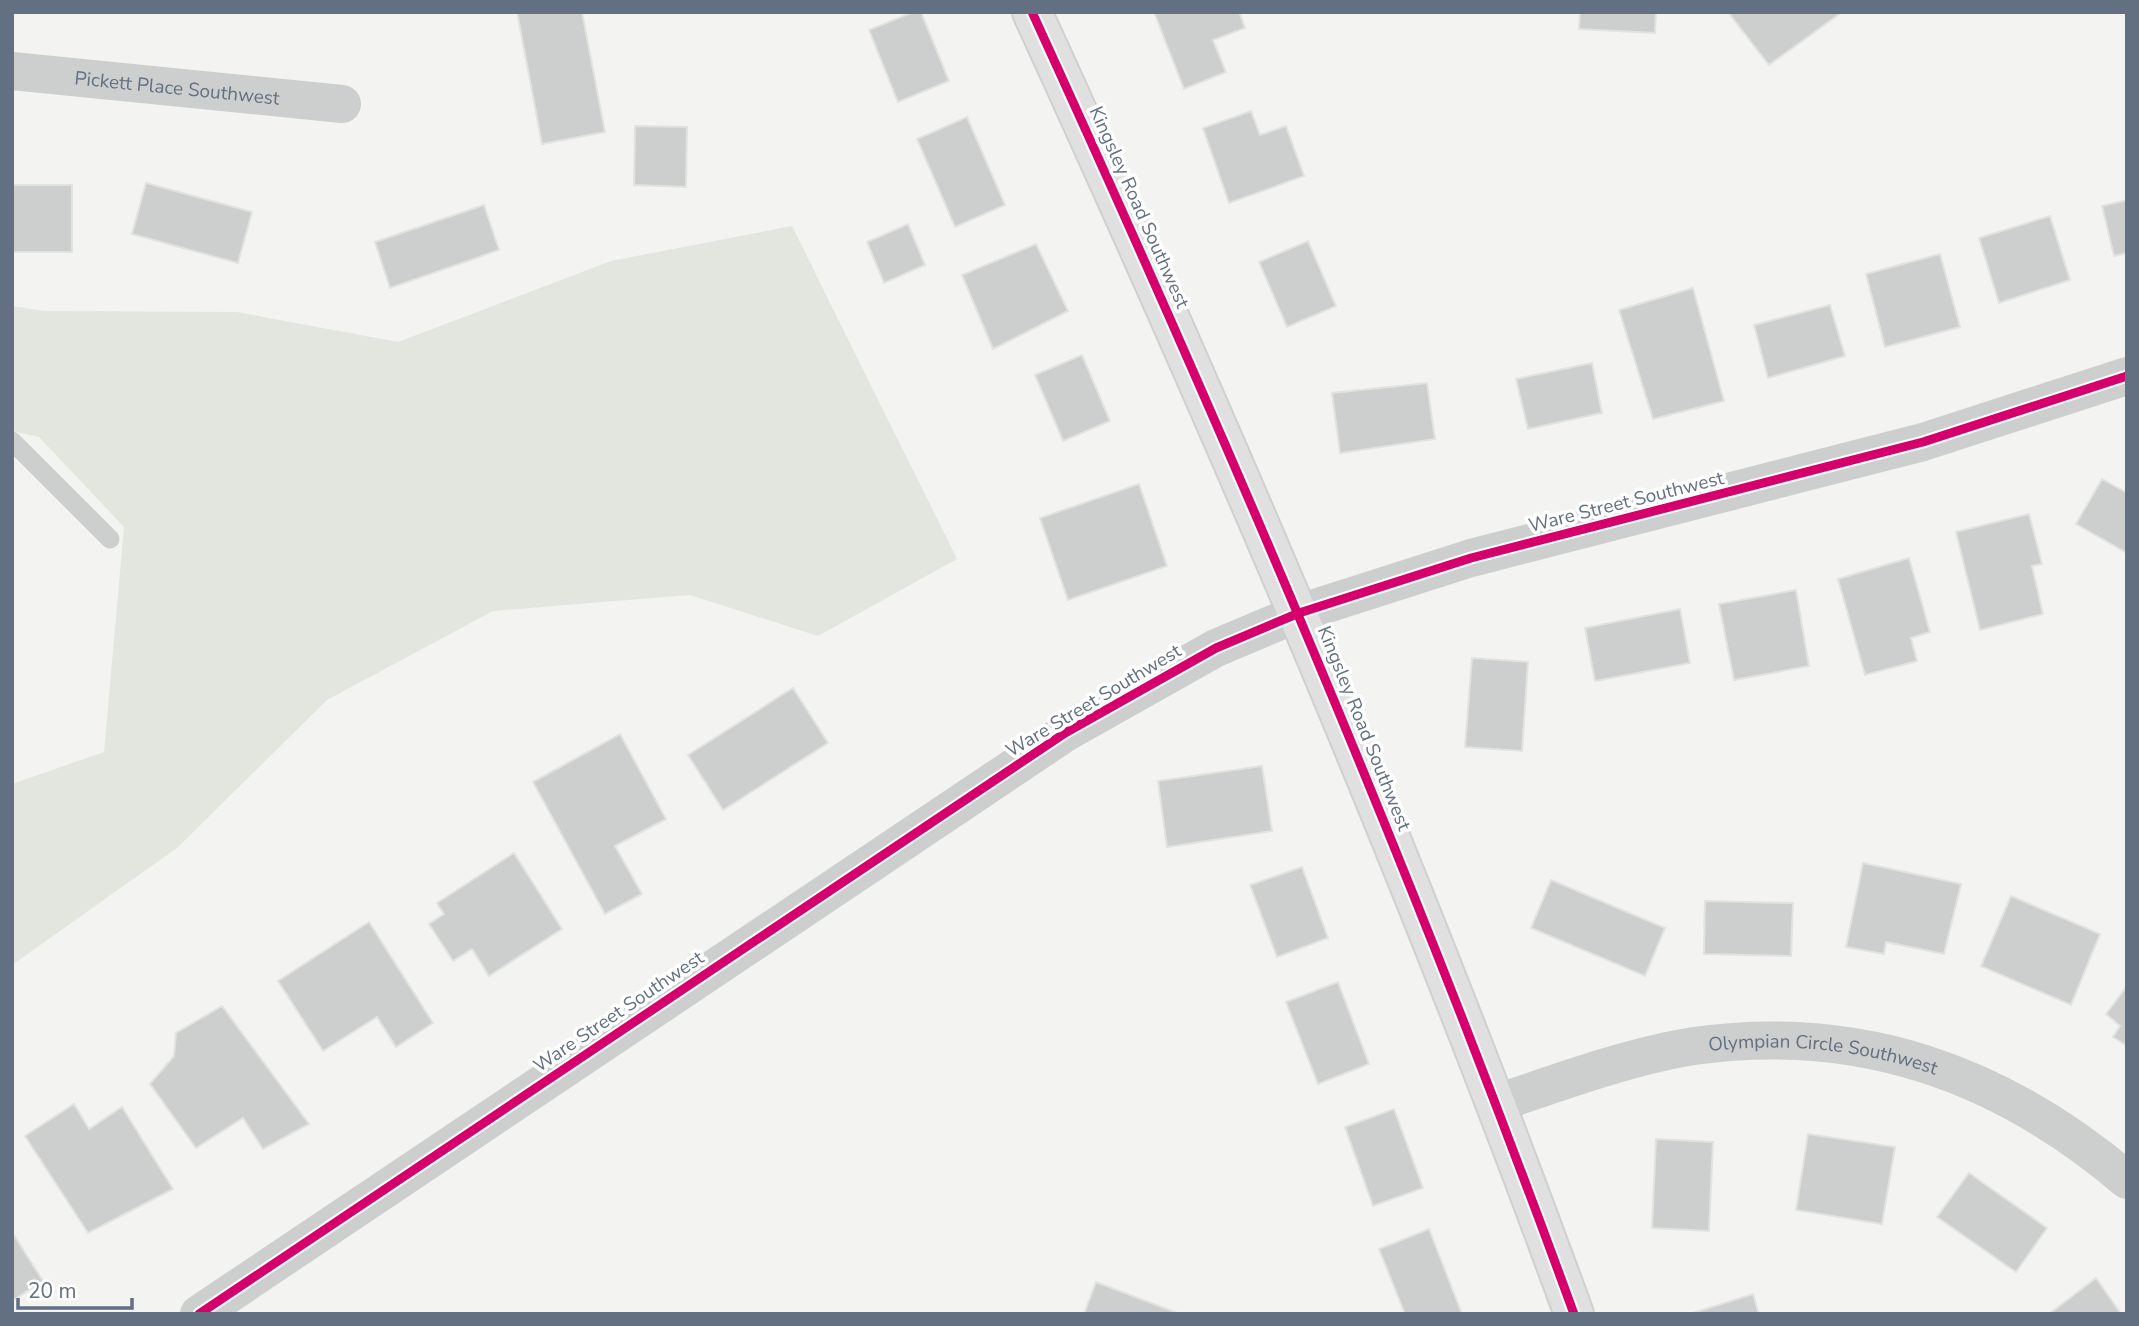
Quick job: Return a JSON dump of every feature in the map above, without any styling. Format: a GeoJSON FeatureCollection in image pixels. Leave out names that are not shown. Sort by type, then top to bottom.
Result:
{"type":"FeatureCollection","features":[{"type":"Feature","properties":{"kind":"street","name":"Kingsley Road Southwest"},"geometry":{"type":"LineString","coordinates":[[1032,12],[1164,299],[1299,613],[1495,1104],[1574,1314]]}},
{"type":"Feature","properties":{"kind":"street","name":"Pickett Place Southwest"},"geometry":{"type":"LineString","coordinates":[[12,71],[342,104]]}},
{"type":"Feature","properties":{"kind":"street","name":"Ware Street Southwest"},"geometry":{"type":"LineString","coordinates":[[199,1314],[1065,733],[1216,648],[1299,613],[1471,558],[1923,442],[2127,376]]}},
{"type":"Feature","properties":{"kind":"street","name":"Olympian Circle Southwest"},"geometry":{"type":"LineString","coordinates":[[1495,1104],[1585,1074],[1692,1046],[1761,1040],[1830,1043],[1900,1056],[1968,1078],[2030,1108],[2087,1146],[2127,1180]]}},
{"type":"Feature","properties":{"kind":"lane"},"geometry":{"type":"LineString","coordinates":[[12,441],[110,539]]}},
{"type":"Feature","properties":{"kind":"shaded area"},"geometry":{"type":"Polygon","coordinates":[[[792,226],[957,559],[818,636],[690,595],[493,611],[327,700],[177,848],[12,965],[12,784],[104,752],[124,527],[39,437],[12,431],[12,306],[44,311],[237,312],[398,342],[611,261],[792,226]]]}},
{"type":"Feature","properties":{"kind":"building"},"geometry":{"type":"Polygon","coordinates":[[[517,12],[582,12],[605,132],[542,144],[517,12]]]}},
{"type":"Feature","properties":{"kind":"building"},"geometry":{"type":"Polygon","coordinates":[[[913,12],[921,12],[949,81],[898,102],[869,30],[913,12]]]}},
{"type":"Feature","properties":{"kind":"building"},"geometry":{"type":"Polygon","coordinates":[[[1154,12],[1239,12],[1245,28],[1213,40],[1226,72],[1184,89],[1154,12]]]}},
{"type":"Feature","properties":{"kind":"building"},"geometry":{"type":"Polygon","coordinates":[[[1580,12],[1656,12],[1655,33],[1579,29],[1580,12]]]}},
{"type":"Feature","properties":{"kind":"building"},"geometry":{"type":"Polygon","coordinates":[[[1728,12],[1842,12],[1769,65],[1728,12]]]}},
{"type":"Feature","properties":{"kind":"building"},"geometry":{"type":"Polygon","coordinates":[[[1251,111],[1260,135],[1286,126],[1304,176],[1229,203],[1203,128],[1251,111]]]}},
{"type":"Feature","properties":{"kind":"building"},"geometry":{"type":"Polygon","coordinates":[[[967,117],[1005,205],[955,227],[917,139],[967,117]]]}},
{"type":"Feature","properties":{"kind":"building"},"geometry":{"type":"Polygon","coordinates":[[[635,126],[687,127],[686,187],[634,185],[635,126]]]}},
{"type":"Feature","properties":{"kind":"building"},"geometry":{"type":"Polygon","coordinates":[[[146,183],[252,212],[238,263],[132,234],[146,183]]]}},
{"type":"Feature","properties":{"kind":"building"},"geometry":{"type":"Polygon","coordinates":[[[12,185],[72,185],[72,252],[12,252],[12,185]]]}},
{"type":"Feature","properties":{"kind":"building"},"geometry":{"type":"Polygon","coordinates":[[[2127,200],[2127,253],[2114,256],[2102,206],[2127,200]]]}},
{"type":"Feature","properties":{"kind":"building"},"geometry":{"type":"Polygon","coordinates":[[[484,205],[499,250],[390,288],[375,242],[484,205]]]}},
{"type":"Feature","properties":{"kind":"building"},"geometry":{"type":"Polygon","coordinates":[[[2050,216],[2070,280],[1999,303],[1979,238],[2050,216]]]}},
{"type":"Feature","properties":{"kind":"building"},"geometry":{"type":"Polygon","coordinates":[[[908,224],[925,265],[884,283],[867,242],[908,224]]]}},
{"type":"Feature","properties":{"kind":"building"},"geometry":{"type":"Polygon","coordinates":[[[1308,241],[1336,306],[1287,327],[1259,262],[1308,241]]]}},
{"type":"Feature","properties":{"kind":"building"},"geometry":{"type":"Polygon","coordinates":[[[1036,244],[1068,311],[993,349],[962,275],[1036,244]]]}},
{"type":"Feature","properties":{"kind":"building"},"geometry":{"type":"Polygon","coordinates":[[[1940,254],[1960,327],[1885,347],[1866,274],[1940,254]]]}},
{"type":"Feature","properties":{"kind":"building"},"geometry":{"type":"Polygon","coordinates":[[[1693,288],[1724,401],[1653,419],[1619,310],[1693,288]]]}},
{"type":"Feature","properties":{"kind":"building"},"geometry":{"type":"Polygon","coordinates":[[[1830,305],[1845,356],[1768,378],[1754,325],[1830,305]]]}},
{"type":"Feature","properties":{"kind":"building"},"geometry":{"type":"Polygon","coordinates":[[[1082,355],[1110,421],[1063,441],[1035,375],[1082,355]]]}},
{"type":"Feature","properties":{"kind":"building"},"geometry":{"type":"Polygon","coordinates":[[[1592,363],[1602,413],[1528,429],[1516,379],[1592,363]]]}},
{"type":"Feature","properties":{"kind":"building"},"geometry":{"type":"Polygon","coordinates":[[[1427,383],[1435,439],[1340,453],[1332,393],[1427,383]]]}},
{"type":"Feature","properties":{"kind":"building"},"geometry":{"type":"Polygon","coordinates":[[[2102,479],[2127,493],[2127,553],[2076,524],[2102,479]]]}},
{"type":"Feature","properties":{"kind":"building"},"geometry":{"type":"Polygon","coordinates":[[[1139,484],[1167,566],[1068,600],[1040,518],[1139,484]]]}},
{"type":"Feature","properties":{"kind":"building"},"geometry":{"type":"Polygon","coordinates":[[[2029,514],[2042,564],[2032,566],[2043,614],[1980,630],[1956,532],[2029,514]]]}},
{"type":"Feature","properties":{"kind":"building"},"geometry":{"type":"Polygon","coordinates":[[[1909,558],[1930,632],[1911,638],[1917,661],[1865,675],[1838,579],[1909,558]]]}},
{"type":"Feature","properties":{"kind":"building"},"geometry":{"type":"Polygon","coordinates":[[[1796,590],[1809,666],[1734,680],[1719,604],[1796,590]]]}},
{"type":"Feature","properties":{"kind":"building"},"geometry":{"type":"Polygon","coordinates":[[[1680,609],[1690,663],[1595,681],[1585,628],[1680,609]]]}},
{"type":"Feature","properties":{"kind":"building"},"geometry":{"type":"Polygon","coordinates":[[[1472,658],[1528,662],[1522,751],[1465,747],[1472,658]]]}},
{"type":"Feature","properties":{"kind":"building"},"geometry":{"type":"Polygon","coordinates":[[[793,688],[828,743],[723,810],[688,755],[793,688]]]}},
{"type":"Feature","properties":{"kind":"building"},"geometry":{"type":"Polygon","coordinates":[[[620,734],[666,819],[615,846],[642,894],[605,914],[533,782],[620,734]]]}},
{"type":"Feature","properties":{"kind":"building"},"geometry":{"type":"Polygon","coordinates":[[[1262,766],[1272,831],[1167,847],[1158,781],[1262,766]]]}},
{"type":"Feature","properties":{"kind":"building"},"geometry":{"type":"Polygon","coordinates":[[[514,853],[562,929],[489,976],[472,949],[453,961],[429,924],[444,914],[437,903],[514,853]]]}},
{"type":"Feature","properties":{"kind":"building"},"geometry":{"type":"Polygon","coordinates":[[[1863,863],[1961,884],[1944,954],[1886,942],[1884,954],[1846,947],[1863,863]]]}},
{"type":"Feature","properties":{"kind":"building"},"geometry":{"type":"Polygon","coordinates":[[[1302,867],[1328,938],[1277,957],[1250,885],[1302,867]]]}},
{"type":"Feature","properties":{"kind":"building"},"geometry":{"type":"Polygon","coordinates":[[[1551,880],[1665,928],[1645,976],[1531,928],[1551,880]]]}},
{"type":"Feature","properties":{"kind":"building"},"geometry":{"type":"Polygon","coordinates":[[[2011,896],[2100,934],[2071,1005],[1981,966],[2011,896]]]}},
{"type":"Feature","properties":{"kind":"building"},"geometry":{"type":"Polygon","coordinates":[[[1705,901],[1793,903],[1791,956],[1704,954],[1705,901]]]}},
{"type":"Feature","properties":{"kind":"building"},"geometry":{"type":"Polygon","coordinates":[[[369,922],[433,1023],[396,1047],[377,1017],[323,1051],[278,981],[369,922]]]}},
{"type":"Feature","properties":{"kind":"building"},"geometry":{"type":"Polygon","coordinates":[[[1338,982],[1369,1064],[1318,1084],[1286,1002],[1338,982]]]}},
{"type":"Feature","properties":{"kind":"building"},"geometry":{"type":"Polygon","coordinates":[[[2127,986],[2127,1046],[2113,1037],[2120,1026],[2106,1014],[2127,986]]]}},
{"type":"Feature","properties":{"kind":"building"},"geometry":{"type":"Polygon","coordinates":[[[222,1006],[309,1124],[263,1149],[243,1118],[196,1148],[150,1084],[174,1056],[176,1033],[222,1006]]]}},
{"type":"Feature","properties":{"kind":"building"},"geometry":{"type":"Polygon","coordinates":[[[74,1104],[89,1129],[122,1107],[173,1189],[88,1233],[25,1136],[74,1104]]]}},
{"type":"Feature","properties":{"kind":"building"},"geometry":{"type":"Polygon","coordinates":[[[1394,1109],[1423,1188],[1373,1206],[1345,1127],[1394,1109]]]}},
{"type":"Feature","properties":{"kind":"building"},"geometry":{"type":"Polygon","coordinates":[[[1808,1134],[1895,1147],[1882,1224],[1796,1210],[1808,1134]]]}},
{"type":"Feature","properties":{"kind":"building"},"geometry":{"type":"Polygon","coordinates":[[[1656,1139],[1713,1142],[1709,1231],[1652,1228],[1656,1139]]]}},
{"type":"Feature","properties":{"kind":"building"},"geometry":{"type":"Polygon","coordinates":[[[1969,1173],[2047,1228],[2016,1272],[1937,1217],[1969,1173]]]}},
{"type":"Feature","properties":{"kind":"building"},"geometry":{"type":"Polygon","coordinates":[[[1429,1229],[1462,1314],[1405,1314],[1379,1249],[1429,1229]]]}},
{"type":"Feature","properties":{"kind":"building"},"geometry":{"type":"Polygon","coordinates":[[[12,1232],[43,1281],[12,1301],[12,1232]]]}},
{"type":"Feature","properties":{"kind":"building"},"geometry":{"type":"Polygon","coordinates":[[[2096,1278],[2121,1314],[2049,1314],[2096,1278]]]}},
{"type":"Feature","properties":{"kind":"building"},"geometry":{"type":"Polygon","coordinates":[[[1096,1282],[1180,1314],[1084,1314],[1096,1282]]]}},
{"type":"Feature","properties":{"kind":"building"},"geometry":{"type":"Polygon","coordinates":[[[1753,1294],[1759,1314],[1690,1314],[1753,1294]]]}},
{"type":"Feature","properties":{"kind":"cycle path"},"geometry":{"type":"LineString","coordinates":[[1032,12],[1177,334],[1316,658],[1449,984],[1574,1314]]}},
{"type":"Feature","properties":{"kind":"cycle path"},"geometry":{"type":"LineString","coordinates":[[199,1314],[1065,733],[1216,648],[1299,613],[1471,558],[1923,442],[2127,376]]}}]}
